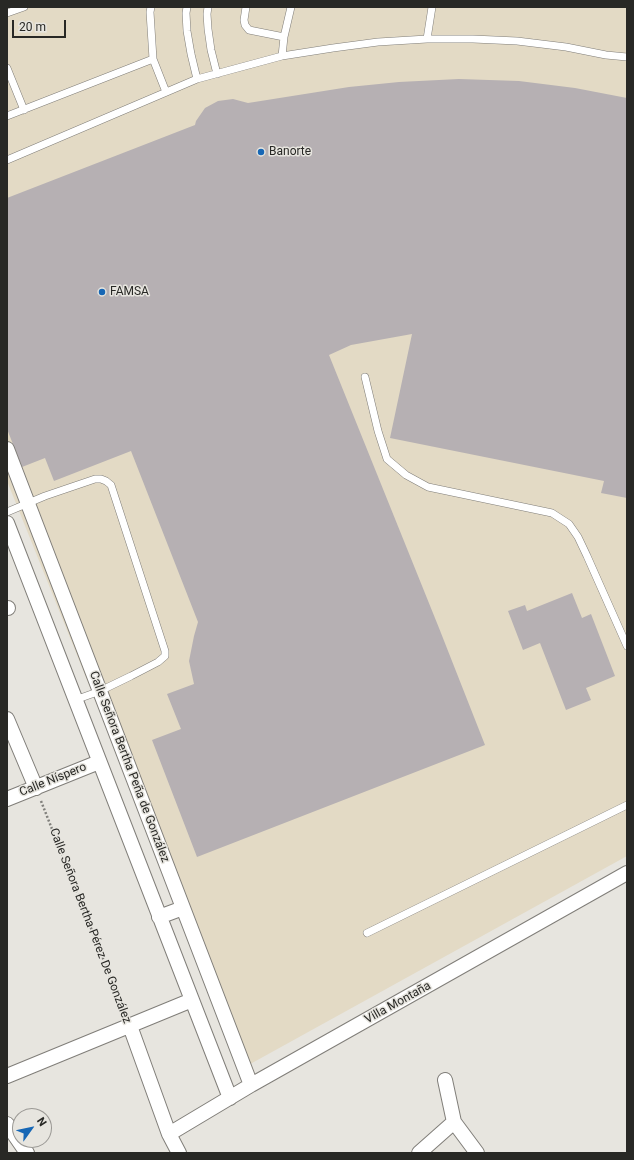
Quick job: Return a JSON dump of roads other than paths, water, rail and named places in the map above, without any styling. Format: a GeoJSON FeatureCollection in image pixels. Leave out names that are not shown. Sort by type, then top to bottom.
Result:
{"type":"FeatureCollection","features":[{"type":"Feature","properties":{"kind":"street","name":"Calle Señora Bertha Peña de González"},"geometry":{"type":"LineString","coordinates":[[7,449],[252,1085]]}},
{"type":"Feature","properties":{"kind":"street"},"geometry":{"type":"LineString","coordinates":[[7,523],[230,1098]]}},
{"type":"Feature","properties":{"kind":"street"},"geometry":{"type":"LineString","coordinates":[[7,719],[36,788]]}},
{"type":"Feature","properties":{"kind":"street","name":"Calle Níspero"},"geometry":{"type":"LineString","coordinates":[[7,799],[99,762]]}},
{"type":"Feature","properties":{"kind":"street","name":"Villa Montaña"},"geometry":{"type":"LineString","coordinates":[[169,1134],[252,1085],[627,873]]}},
{"type":"Feature","properties":{"kind":"street"},"geometry":{"type":"LineString","coordinates":[[159,917],[183,908]]}},
{"type":"Feature","properties":{"kind":"street"},"geometry":{"type":"LineString","coordinates":[[7,1076],[192,1000]]}},
{"type":"Feature","properties":{"kind":"street","name":"Calle Señora Bertha Pérez De González"},"geometry":{"type":"LineString","coordinates":[[130,1026],[169,1134],[179,1153]]}},
{"type":"Feature","properties":{"kind":"street"},"geometry":{"type":"LineString","coordinates":[[446,1080],[454,1122],[477,1153]]}},
{"type":"Feature","properties":{"kind":"street"},"geometry":{"type":"LineString","coordinates":[[419,1153],[454,1122]]}},
{"type":"Feature","properties":{"kind":"street"},"geometry":{"type":"LineString","coordinates":[[7,1124],[27,1153]]}},
{"type":"Feature","properties":{"kind":"lane"},"geometry":{"type":"LineString","coordinates":[[7,13],[24,7]]}},
{"type":"Feature","properties":{"kind":"lane"},"geometry":{"type":"LineString","coordinates":[[151,7],[153,59],[166,92]]}},
{"type":"Feature","properties":{"kind":"lane"},"geometry":{"type":"LineString","coordinates":[[187,7],[187,31],[197,79]]}},
{"type":"Feature","properties":{"kind":"lane"},"geometry":{"type":"LineString","coordinates":[[208,7],[208,29],[217,74]]}},
{"type":"Feature","properties":{"kind":"lane"},"geometry":{"type":"LineString","coordinates":[[246,7],[244,20],[245,26],[250,30],[284,37]]}},
{"type":"Feature","properties":{"kind":"lane"},"geometry":{"type":"LineString","coordinates":[[282,56],[284,37],[291,7]]}},
{"type":"Feature","properties":{"kind":"lane"},"geometry":{"type":"LineString","coordinates":[[427,39],[432,7]]}},
{"type":"Feature","properties":{"kind":"lane"},"geometry":{"type":"LineString","coordinates":[[7,160],[197,79],[282,56],[378,42],[427,39],[473,39],[517,41],[627,57]]}},
{"type":"Feature","properties":{"kind":"lane"},"geometry":{"type":"LineString","coordinates":[[7,116],[153,59]]}},
{"type":"Feature","properties":{"kind":"lane"},"geometry":{"type":"LineString","coordinates":[[7,68],[24,110]]}},
{"type":"Feature","properties":{"kind":"lane"},"geometry":{"type":"LineString","coordinates":[[365,378],[378,430],[387,458],[406,475],[428,487],[552,513],[569,524],[578,537],[627,646]]}},
{"type":"Feature","properties":{"kind":"lane"},"geometry":{"type":"LineString","coordinates":[[7,512],[60,490],[95,479],[101,479],[111,485],[165,650],[165,656],[158,662],[100,691],[75,700]]}},
{"type":"Feature","properties":{"kind":"lane"},"geometry":{"type":"LineString","coordinates":[[367,933],[627,805]]}},
{"type":"Feature","properties":{"kind":"place","name":"Banorte"},"geometry":{"type":"Point","coordinates":[261,152]}},
{"type":"Feature","properties":{"kind":"place","name":"FAMSA"},"geometry":{"type":"Point","coordinates":[102,292]}}]}
